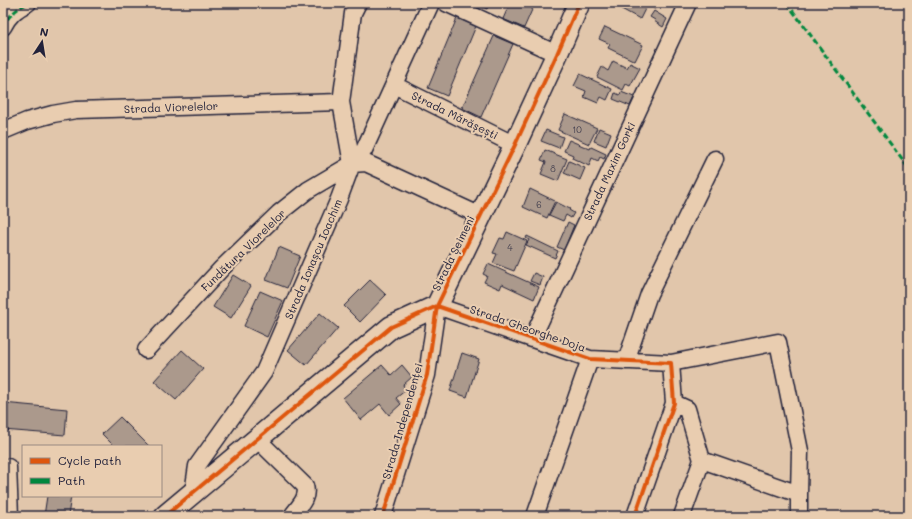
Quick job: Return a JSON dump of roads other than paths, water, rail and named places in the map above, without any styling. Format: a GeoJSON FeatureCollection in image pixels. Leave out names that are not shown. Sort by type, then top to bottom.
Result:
{"type":"FeatureCollection","features":[{"type":"Feature","properties":{"kind":"main road","name":"Strada Șeimeni"},"geometry":{"type":"LineString","coordinates":[[165,516],[391,327],[437,306],[515,146],[579,3]]}},
{"type":"Feature","properties":{"kind":"street"},"geometry":{"type":"LineString","coordinates":[[3,27],[16,9],[28,3]]}},
{"type":"Feature","properties":{"kind":"street","name":"Strada Ionașcu Ioachim"},"geometry":{"type":"LineString","coordinates":[[193,493],[197,466],[264,372],[339,200],[352,164],[341,102],[353,13],[358,3]]}},
{"type":"Feature","properties":{"kind":"street"},"geometry":{"type":"LineString","coordinates":[[352,164],[364,150],[431,3]]}},
{"type":"Feature","properties":{"kind":"street"},"geometry":{"type":"LineString","coordinates":[[446,3],[557,54]]}},
{"type":"Feature","properties":{"kind":"street","name":"Strada Maxim Gorki"},"geometry":{"type":"LineString","coordinates":[[532,339],[688,3]]}},
{"type":"Feature","properties":{"kind":"street","name":"Strada Mărășești"},"geometry":{"type":"LineString","coordinates":[[394,85],[515,146]]}},
{"type":"Feature","properties":{"kind":"street","name":"Strada Viorelelor"},"geometry":{"type":"LineString","coordinates":[[3,131],[26,121],[76,110],[341,102]]}},
{"type":"Feature","properties":{"kind":"street"},"geometry":{"type":"LineString","coordinates":[[626,361],[649,294],[715,159]]}},
{"type":"Feature","properties":{"kind":"street"},"geometry":{"type":"LineString","coordinates":[[352,164],[366,163],[481,216]]}},
{"type":"Feature","properties":{"kind":"street","name":"Fundătura Viorelelor"},"geometry":{"type":"LineString","coordinates":[[146,350],[222,268],[279,213],[308,190],[352,164]]}},
{"type":"Feature","properties":{"kind":"street","name":"Strada Gheorghe Doja"},"geometry":{"type":"LineString","coordinates":[[437,306],[590,359],[671,363],[778,342],[800,451],[799,494]]}},
{"type":"Feature","properties":{"kind":"street","name":"Strada Independenței"},"geometry":{"type":"LineString","coordinates":[[383,516],[427,375],[437,306]]}},
{"type":"Feature","properties":{"kind":"street","name":"Strada Gheorghe Doja"},"geometry":{"type":"LineString","coordinates":[[535,516],[590,359]]}},
{"type":"Feature","properties":{"kind":"street"},"geometry":{"type":"LineString","coordinates":[[635,516],[674,403],[671,363]]}},
{"type":"Feature","properties":{"kind":"street"},"geometry":{"type":"LineString","coordinates":[[674,403],[687,409],[702,460],[682,516]]}},
{"type":"Feature","properties":{"kind":"street"},"geometry":{"type":"LineString","coordinates":[[257,439],[305,486],[307,491],[306,497],[292,516]]}},
{"type":"Feature","properties":{"kind":"street"},"geometry":{"type":"LineString","coordinates":[[702,460],[799,494],[799,516]]}},
{"type":"Feature","properties":{"kind":"street"},"geometry":{"type":"LineString","coordinates":[[8,466],[10,516]]}}]}
